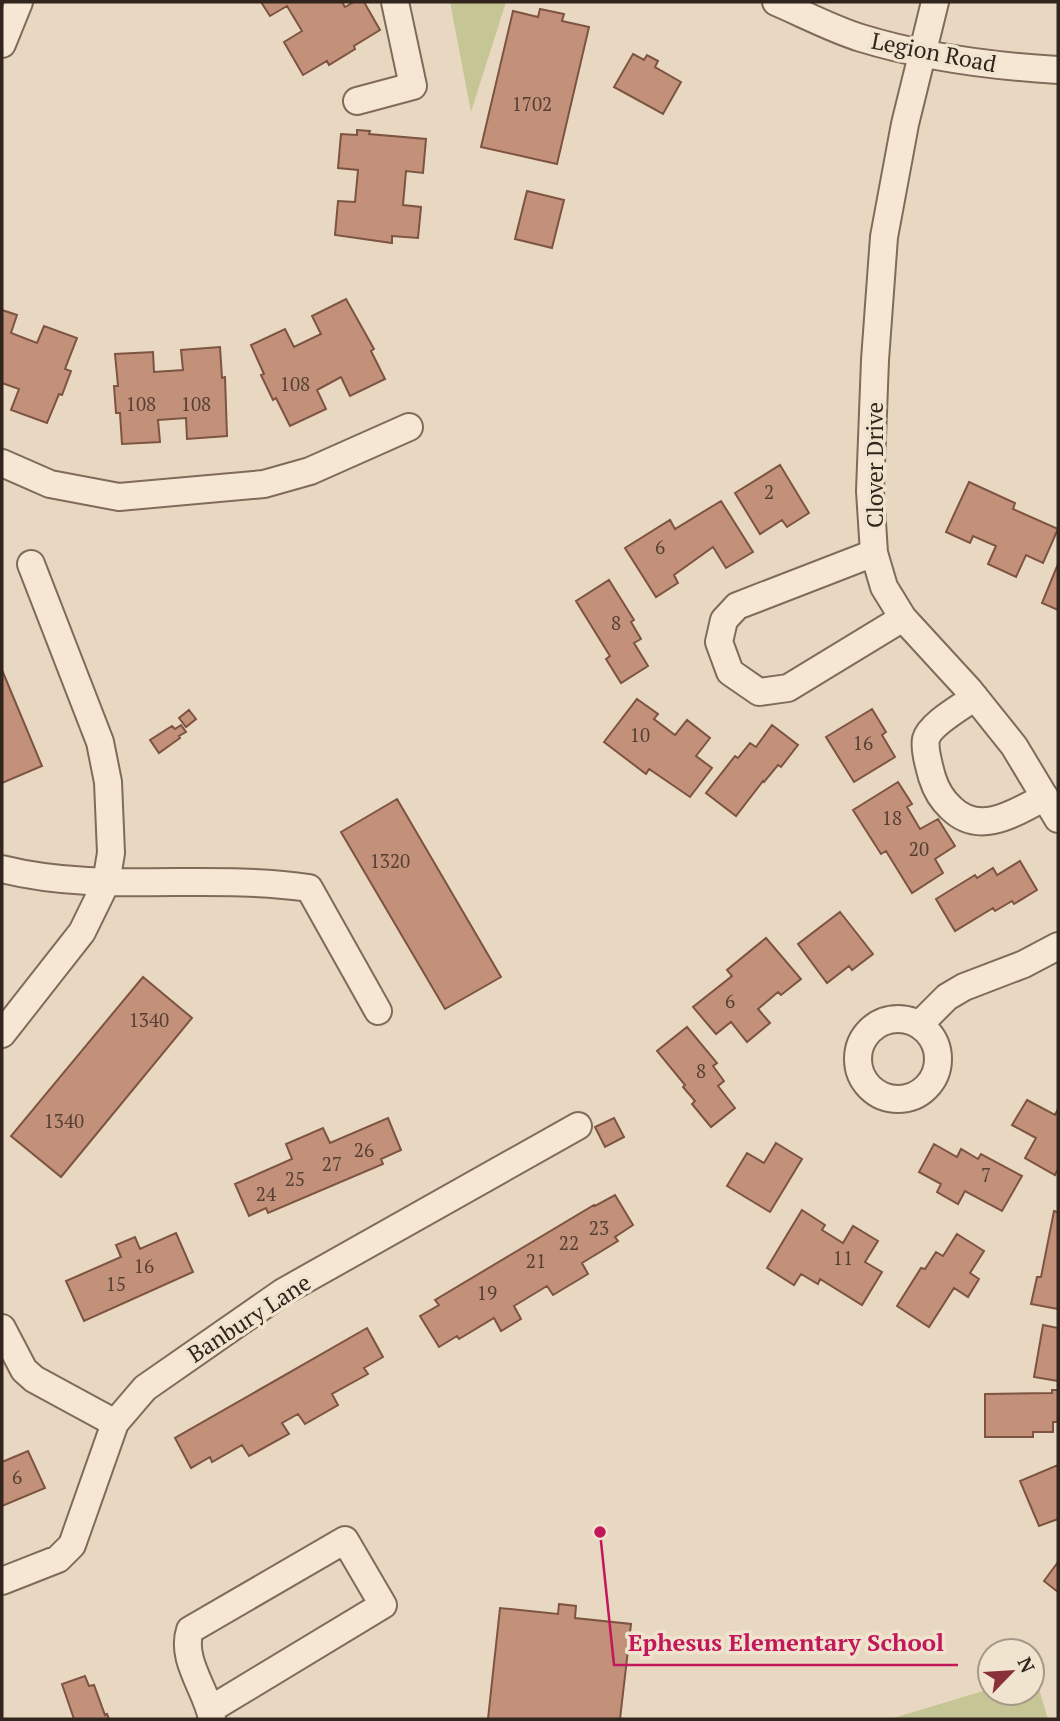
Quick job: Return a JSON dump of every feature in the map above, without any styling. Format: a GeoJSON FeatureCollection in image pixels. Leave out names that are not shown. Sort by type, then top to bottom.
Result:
{"type":"FeatureCollection","features":[{"type":"Feature","properties":{"kind":"street"},"geometry":{"type":"LineString","coordinates":[[2,44],[19,2]]}},
{"type":"Feature","properties":{"kind":"street"},"geometry":{"type":"LineString","coordinates":[[357,101],[413,86],[395,2]]}},
{"type":"Feature","properties":{"kind":"street","name":"Legion Road"},"geometry":{"type":"LineString","coordinates":[[776,2],[858,37],[921,54],[995,66],[1058,70]]}},
{"type":"Feature","properties":{"kind":"street","name":"Clover Drive"},"geometry":{"type":"LineString","coordinates":[[935,2],[905,124],[884,237],[870,491],[874,553],[884,587],[903,618],[975,697],[1014,746],[1052,808]]}},
{"type":"Feature","properties":{"kind":"street"},"geometry":{"type":"LineString","coordinates":[[2,463],[50,484],[119,497],[264,484],[310,471],[409,427]]}},
{"type":"Feature","properties":{"kind":"street"},"geometry":{"type":"LineString","coordinates":[[874,553],[737,606],[724,620],[719,642],[730,672],[760,692],[788,688],[903,618]]}},
{"type":"Feature","properties":{"kind":"street"},"geometry":{"type":"LineString","coordinates":[[2,1034],[82,932],[106,883],[111,853],[108,782],[100,743],[31,564]]}},
{"type":"Feature","properties":{"kind":"street"},"geometry":{"type":"LineString","coordinates":[[975,697],[933,727],[926,739],[931,772],[941,799],[958,816],[978,822],[1052,808]]}},
{"type":"Feature","properties":{"kind":"street"},"geometry":{"type":"LineString","coordinates":[[2,869],[106,883],[276,883],[309,888],[378,1011]]}},
{"type":"Feature","properties":{"kind":"street"},"geometry":{"type":"LineString","coordinates":[[920,1024],[947,997],[964,987],[1024,964],[1058,946]]}},
{"type":"Feature","properties":{"kind":"street","name":"Banbury Lane"},"geometry":{"type":"LineString","coordinates":[[2,1581],[58,1559],[72,1545],[115,1423],[145,1388],[283,1293],[578,1126]]}},
{"type":"Feature","properties":{"kind":"street"},"geometry":{"type":"LineString","coordinates":[[2,1328],[24,1370],[34,1379],[115,1423]]}},
{"type":"Feature","properties":{"kind":"street"},"geometry":{"type":"LineString","coordinates":[[345,1540],[383,1605],[211,1714],[188,1654],[186,1642],[190,1630],[345,1540]]}},
{"type":"Feature","properties":{"kind":"green space"},"geometry":{"type":"Polygon","coordinates":[[[450,2],[506,2],[471,112],[450,2]]]}},
{"type":"Feature","properties":{"kind":"green space"},"geometry":{"type":"Polygon","coordinates":[[[976,1693],[976,1707],[1044,1707],[1048,1719],[890,1719],[976,1693]]]}},
{"type":"Feature","properties":{"kind":"building"},"geometry":{"type":"Polygon","coordinates":[[[261,2],[342,2],[345,7],[354,2],[364,2],[380,30],[329,65],[327,61],[303,75],[284,42],[302,31],[287,6],[270,16],[261,2]]]}},
{"type":"Feature","properties":{"kind":"building"},"geometry":{"type":"Polygon","coordinates":[[[540,9],[564,14],[562,21],[589,27],[557,164],[481,147],[513,11],[538,17],[540,9]]]}},
{"type":"Feature","properties":{"kind":"building"},"geometry":{"type":"Polygon","coordinates":[[[633,54],[644,60],[647,55],[658,61],[655,67],[681,82],[663,114],[614,87],[633,54]]]}},
{"type":"Feature","properties":{"kind":"building"},"geometry":{"type":"Polygon","coordinates":[[[357,130],[370,131],[369,134],[426,139],[423,173],[406,171],[403,205],[421,207],[418,238],[392,236],[392,243],[335,235],[338,201],[355,202],[358,170],[338,168],[341,134],[357,135],[357,130]]]}},
{"type":"Feature","properties":{"kind":"building"},"geometry":{"type":"Polygon","coordinates":[[[527,191],[564,200],[552,248],[515,239],[527,191]]]}},
{"type":"Feature","properties":{"kind":"building"},"geometry":{"type":"Polygon","coordinates":[[[346,299],[374,349],[371,351],[385,379],[350,396],[341,377],[317,390],[326,409],[290,426],[276,398],[273,400],[251,345],[285,329],[294,347],[321,334],[312,316],[346,299]]]}},
{"type":"Feature","properties":{"kind":"building"},"geometry":{"type":"Polygon","coordinates":[[[2,310],[17,315],[11,333],[37,343],[44,326],[77,338],[65,369],[71,371],[47,423],[11,410],[19,389],[2,383],[2,310]]]}},
{"type":"Feature","properties":{"kind":"building"},"geometry":{"type":"Polygon","coordinates":[[[220,347],[222,378],[225,377],[227,436],[187,439],[186,418],[158,420],[160,442],[122,444],[120,413],[116,413],[114,386],[118,386],[115,354],[153,352],[154,372],[183,370],[181,350],[220,347]]]}},
{"type":"Feature","properties":{"kind":"building"},"geometry":{"type":"Polygon","coordinates":[[[780,465],[809,513],[787,527],[782,520],[760,534],[735,493],[780,465]]]}},
{"type":"Feature","properties":{"kind":"building"},"geometry":{"type":"Polygon","coordinates":[[[969,482],[1015,503],[1013,509],[1058,529],[1043,563],[1026,555],[1016,577],[988,564],[996,546],[973,536],[970,543],[946,532],[969,482]]]}},
{"type":"Feature","properties":{"kind":"building"},"geometry":{"type":"Polygon","coordinates":[[[721,501],[753,552],[726,568],[713,547],[674,575],[678,583],[656,597],[625,548],[670,520],[675,529],[721,501]]]}},
{"type":"Feature","properties":{"kind":"building"},"geometry":{"type":"Polygon","coordinates":[[[1058,564],[1058,610],[1042,603],[1058,564]]]}},
{"type":"Feature","properties":{"kind":"building"},"geometry":{"type":"Polygon","coordinates":[[[609,580],[634,620],[631,622],[641,639],[634,643],[648,666],[621,683],[606,659],[610,656],[576,601],[609,580]]]}},
{"type":"Feature","properties":{"kind":"building"},"geometry":{"type":"Polygon","coordinates":[[[2,670],[42,766],[2,783],[2,670]]]}},
{"type":"Feature","properties":{"kind":"building"},"geometry":{"type":"Polygon","coordinates":[[[637,699],[658,714],[654,719],[675,735],[687,720],[710,738],[696,756],[712,768],[690,797],[649,769],[646,774],[604,742],[637,699]]]}},
{"type":"Feature","properties":{"kind":"building"},"geometry":{"type":"Polygon","coordinates":[[[872,709],[886,732],[882,735],[895,757],[854,782],[826,737],[872,709]]]}},
{"type":"Feature","properties":{"kind":"building"},"geometry":{"type":"Polygon","coordinates":[[[189,710],[196,719],[186,727],[179,718],[189,710]]]}},
{"type":"Feature","properties":{"kind":"building"},"geometry":{"type":"Polygon","coordinates":[[[181,725],[186,732],[159,753],[150,740],[172,726],[175,729],[181,725]]]}},
{"type":"Feature","properties":{"kind":"building"},"geometry":{"type":"Polygon","coordinates":[[[772,725],[798,745],[781,767],[778,765],[763,781],[736,816],[706,793],[735,756],[738,758],[750,743],[756,747],[772,725]]]}},
{"type":"Feature","properties":{"kind":"building"},"geometry":{"type":"Polygon","coordinates":[[[898,782],[912,804],[907,807],[920,829],[938,819],[955,846],[935,859],[943,873],[912,893],[886,851],[881,854],[853,810],[898,782]]]}},
{"type":"Feature","properties":{"kind":"building"},"geometry":{"type":"Polygon","coordinates":[[[397,799],[501,977],[445,1009],[341,832],[397,799]]]}},
{"type":"Feature","properties":{"kind":"building"},"geometry":{"type":"Polygon","coordinates":[[[1020,861],[1037,890],[1014,904],[1012,901],[995,911],[993,908],[955,931],[936,899],[975,875],[977,878],[993,868],[997,875],[1020,861]]]}},
{"type":"Feature","properties":{"kind":"building"},"geometry":{"type":"Polygon","coordinates":[[[840,912],[873,954],[852,970],[849,966],[827,983],[798,944],[840,912]]]}},
{"type":"Feature","properties":{"kind":"building"},"geometry":{"type":"Polygon","coordinates":[[[766,938],[801,979],[781,995],[778,992],[758,1009],[770,1023],[747,1042],[731,1022],[716,1034],[693,1007],[732,976],[727,970],[766,938]]]}},
{"type":"Feature","properties":{"kind":"building"},"geometry":{"type":"Polygon","coordinates":[[[143,977],[192,1018],[61,1177],[11,1136],[143,977]]]}},
{"type":"Feature","properties":{"kind":"building"},"geometry":{"type":"Polygon","coordinates":[[[687,1027],[717,1063],[713,1066],[724,1081],[718,1086],[735,1108],[711,1127],[692,1104],[695,1101],[683,1087],[685,1085],[657,1051],[687,1027]]]}},
{"type":"Feature","properties":{"kind":"building"},"geometry":{"type":"Polygon","coordinates":[[[1027,1100],[1055,1115],[1058,1109],[1058,1169],[1055,1175],[1025,1158],[1036,1138],[1012,1125],[1027,1100]]]}},
{"type":"Feature","properties":{"kind":"building"},"geometry":{"type":"Polygon","coordinates":[[[388,1118],[401,1150],[381,1159],[383,1164],[268,1213],[266,1208],[249,1216],[235,1184],[292,1159],[286,1144],[323,1128],[330,1143],[388,1118]]]}},
{"type":"Feature","properties":{"kind":"building"},"geometry":{"type":"Polygon","coordinates":[[[614,1118],[624,1137],[605,1147],[595,1127],[614,1118]]]}},
{"type":"Feature","properties":{"kind":"building"},"geometry":{"type":"Polygon","coordinates":[[[776,1143],[802,1159],[770,1212],[727,1186],[747,1153],[764,1163],[776,1143]]]}},
{"type":"Feature","properties":{"kind":"building"},"geometry":{"type":"Polygon","coordinates":[[[934,1144],[957,1157],[961,1149],[978,1159],[981,1154],[1022,1176],[1002,1211],[965,1191],[958,1204],[937,1192],[941,1184],[919,1172],[934,1144]]]}},
{"type":"Feature","properties":{"kind":"building"},"geometry":{"type":"Polygon","coordinates":[[[615,1195],[633,1225],[615,1237],[618,1241],[582,1263],[588,1274],[553,1295],[547,1286],[514,1306],[521,1319],[501,1331],[494,1318],[459,1339],[457,1336],[439,1347],[420,1316],[439,1305],[435,1300],[615,1195]]]}},
{"type":"Feature","properties":{"kind":"building"},"geometry":{"type":"Polygon","coordinates":[[[802,1210],[825,1225],[822,1230],[843,1243],[853,1226],[878,1241],[865,1262],[882,1272],[862,1305],[820,1279],[818,1284],[801,1274],[794,1285],[767,1268],[802,1210]]]}},
{"type":"Feature","properties":{"kind":"building"},"geometry":{"type":"Polygon","coordinates":[[[1054,1211],[1058,1212],[1058,1309],[1031,1304],[1037,1277],[1041,1277],[1054,1211]]]}},
{"type":"Feature","properties":{"kind":"building"},"geometry":{"type":"Polygon","coordinates":[[[176,1233],[193,1272],[84,1321],[66,1281],[121,1257],[116,1245],[135,1237],[140,1249],[176,1233]]]}},
{"type":"Feature","properties":{"kind":"building"},"geometry":{"type":"Polygon","coordinates":[[[957,1234],[984,1251],[970,1273],[979,1279],[968,1297],[954,1288],[929,1327],[897,1306],[921,1268],[925,1269],[936,1252],[943,1256],[957,1234]]]}},
{"type":"Feature","properties":{"kind":"building"},"geometry":{"type":"Polygon","coordinates":[[[1043,1325],[1058,1328],[1058,1381],[1034,1377],[1043,1325]]]}},
{"type":"Feature","properties":{"kind":"building"},"geometry":{"type":"Polygon","coordinates":[[[367,1328],[383,1357],[364,1368],[368,1374],[332,1394],[338,1405],[305,1424],[298,1414],[282,1423],[289,1434],[249,1456],[242,1445],[212,1462],[210,1457],[191,1468],[175,1438],[367,1328]]]}},
{"type":"Feature","properties":{"kind":"building"},"geometry":{"type":"Polygon","coordinates":[[[1052,1390],[1058,1390],[1058,1422],[1053,1422],[1053,1432],[1033,1432],[1033,1437],[985,1437],[985,1394],[1052,1393],[1052,1390]]]}},
{"type":"Feature","properties":{"kind":"building"},"geometry":{"type":"Polygon","coordinates":[[[28,1451],[45,1488],[2,1506],[2,1462],[28,1451]]]}},
{"type":"Feature","properties":{"kind":"building"},"geometry":{"type":"Polygon","coordinates":[[[1058,1465],[1058,1519],[1039,1526],[1020,1481],[1058,1465]]]}},
{"type":"Feature","properties":{"kind":"building"},"geometry":{"type":"Polygon","coordinates":[[[1058,1562],[1058,1592],[1044,1581],[1058,1562]]]}},
{"type":"Feature","properties":{"kind":"building"},"geometry":{"type":"Polygon","coordinates":[[[559,1604],[576,1606],[575,1618],[631,1624],[620,1719],[488,1719],[500,1608],[558,1614],[559,1604]]]}},
{"type":"Feature","properties":{"kind":"building"},"geometry":{"type":"Polygon","coordinates":[[[85,1676],[89,1686],[94,1685],[109,1719],[74,1719],[62,1684],[85,1676]]]}},
{"type":"Feature","properties":{"kind":"place","name":"Ephesus Elementary School"},"geometry":{"type":"Point","coordinates":[600,1532]}}]}
